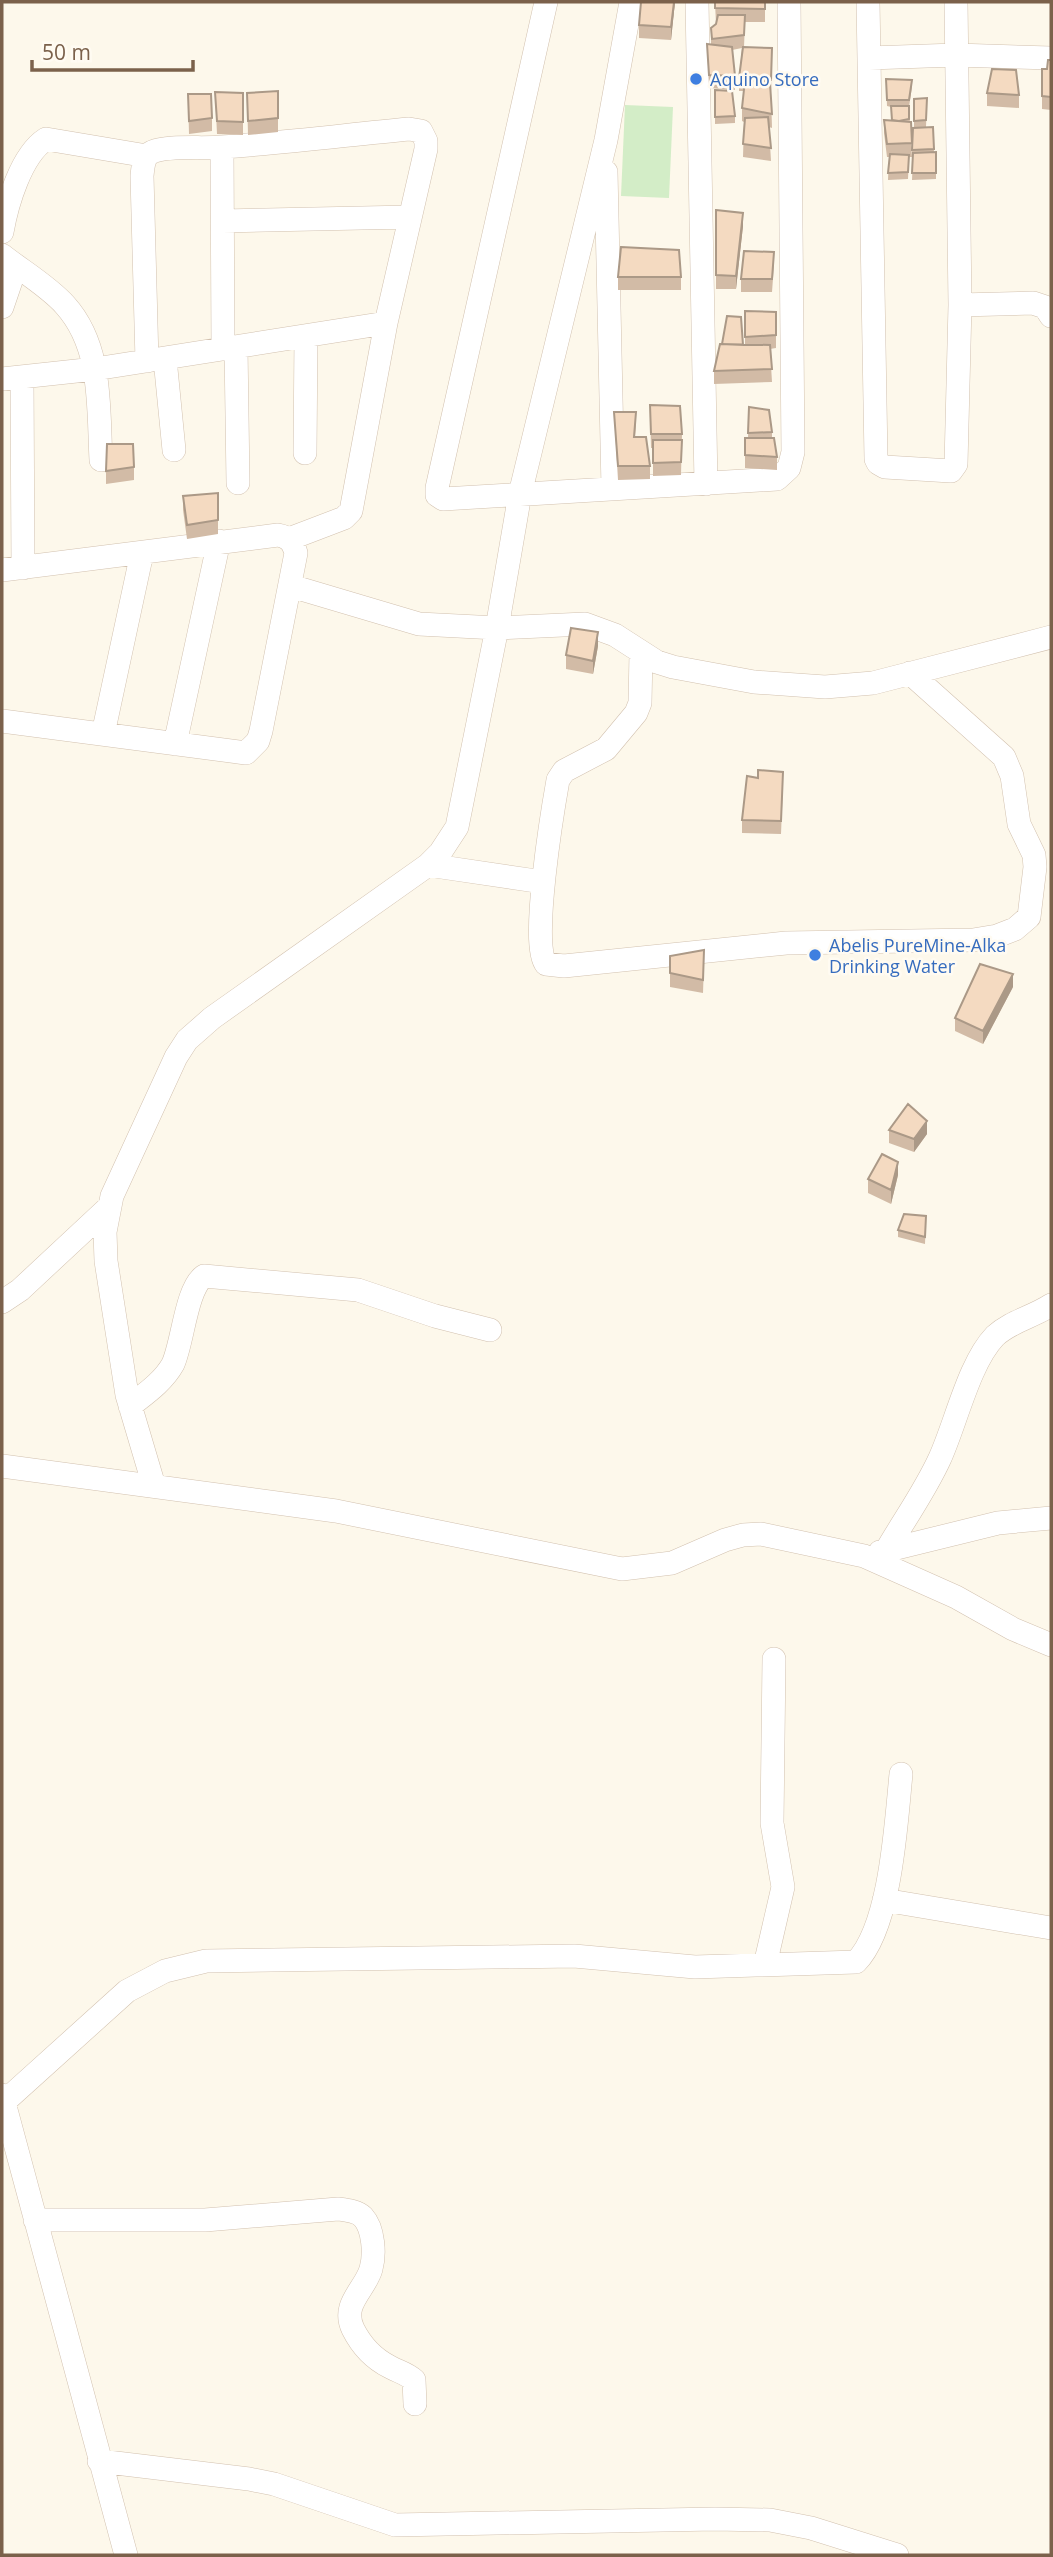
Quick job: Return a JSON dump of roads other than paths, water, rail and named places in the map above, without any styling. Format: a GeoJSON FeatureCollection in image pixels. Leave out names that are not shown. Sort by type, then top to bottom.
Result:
{"type":"FeatureCollection","features":[{"type":"Feature","properties":{"kind":"street"},"geometry":{"type":"LineString","coordinates":[[546,2],[436,491],[437,495],[445,499],[777,479],[789,468],[792,458],[789,2]]}},
{"type":"Feature","properties":{"kind":"street"},"geometry":{"type":"LineString","coordinates":[[154,1486],[130,1406],[106,1261],[105,1231],[108,1208],[172,1066],[187,1040],[212,1018],[428,864],[450,840],[460,815],[520,494],[606,140],[631,2]]}},
{"type":"Feature","properties":{"kind":"street"},"geometry":{"type":"LineString","coordinates":[[697,2],[706,484]]}},
{"type":"Feature","properties":{"kind":"street"},"geometry":{"type":"LineString","coordinates":[[868,2],[875,454],[881,466],[951,471],[955,468],[960,305],[956,2]]}},
{"type":"Feature","properties":{"kind":"street"},"geometry":{"type":"LineString","coordinates":[[869,58],[956,55],[1051,58]]}},
{"type":"Feature","properties":{"kind":"street"},"geometry":{"type":"LineString","coordinates":[[174,450],[156,360],[142,176],[147,156],[164,150],[222,148],[409,129],[421,131],[426,141],[426,149],[386,323],[351,511],[344,518],[289,539]]}},
{"type":"Feature","properties":{"kind":"street"},"geometry":{"type":"LineString","coordinates":[[2,232],[14,187],[34,149],[46,139],[147,156]]}},
{"type":"Feature","properties":{"kind":"street"},"geometry":{"type":"LineString","coordinates":[[606,140],[613,488]]}},
{"type":"Feature","properties":{"kind":"street"},"geometry":{"type":"LineString","coordinates":[[222,148],[223,221],[238,483]]}},
{"type":"Feature","properties":{"kind":"street"},"geometry":{"type":"LineString","coordinates":[[223,221],[410,217]]}},
{"type":"Feature","properties":{"kind":"street"},"geometry":{"type":"LineString","coordinates":[[2,307],[9,260],[64,303],[75,317],[85,333],[95,369],[101,460]]}},
{"type":"Feature","properties":{"kind":"street"},"geometry":{"type":"LineString","coordinates":[[960,305],[1033,303],[1045,307],[1051,316]]}},
{"type":"Feature","properties":{"kind":"street"},"geometry":{"type":"LineString","coordinates":[[2,721],[239,753],[252,749],[258,741],[296,552],[289,539],[278,535],[12,569],[12,378],[95,369],[386,323]]}},
{"type":"Feature","properties":{"kind":"street"},"geometry":{"type":"LineString","coordinates":[[305,453],[306,336]]}},
{"type":"Feature","properties":{"kind":"street"},"geometry":{"type":"LineString","coordinates":[[175,744],[219,541]]}},
{"type":"Feature","properties":{"kind":"street"},"geometry":{"type":"LineString","coordinates":[[103,734],[142,553]]}},
{"type":"Feature","properties":{"kind":"street"},"geometry":{"type":"LineString","coordinates":[[291,586],[419,624],[496,628],[585,624],[615,635],[641,653],[673,667],[720,677],[825,687],[873,683],[1051,637]]}},
{"type":"Feature","properties":{"kind":"street"},"geometry":{"type":"LineString","coordinates":[[641,653],[640,703],[636,713],[606,749],[564,771],[558,780],[543,882],[541,952],[546,964],[556,966],[786,943],[986,939],[1023,925],[1032,908],[1034,855],[1019,824],[1009,766],[1004,757],[910,673]]}},
{"type":"Feature","properties":{"kind":"street"},"geometry":{"type":"LineString","coordinates":[[428,864],[543,882]]}},
{"type":"Feature","properties":{"kind":"street"},"geometry":{"type":"LineString","coordinates":[[2,1302],[20,1290],[108,1208]]}},
{"type":"Feature","properties":{"kind":"street"},"geometry":{"type":"LineString","coordinates":[[130,1406],[160,1382],[171,1367],[195,1287],[204,1276],[358,1290],[435,1316],[490,1330]]}},
{"type":"Feature","properties":{"kind":"street"},"geometry":{"type":"LineString","coordinates":[[875,1553],[927,1484],[941,1457],[982,1354],[995,1336],[1014,1322],[1051,1306]]}},
{"type":"Feature","properties":{"kind":"street"},"geometry":{"type":"LineString","coordinates":[[2,1466],[336,1511],[622,1569],[672,1563],[743,1535],[761,1534],[875,1553],[1013,1629],[1051,1645]]}},
{"type":"Feature","properties":{"kind":"street"},"geometry":{"type":"LineString","coordinates":[[875,1553],[998,1523],[1051,1518]]}},
{"type":"Feature","properties":{"kind":"street"},"geometry":{"type":"LineString","coordinates":[[765,1965],[783,1887],[772,1824],[774,1659]]}},
{"type":"Feature","properties":{"kind":"street"},"geometry":{"type":"LineString","coordinates":[[126,2555],[3,2099],[127,1991],[165,1972],[206,1961],[574,1956],[683,1966],[856,1962],[865,1950],[884,1900],[891,1867],[901,1774]]}},
{"type":"Feature","properties":{"kind":"street"},"geometry":{"type":"LineString","coordinates":[[884,1900],[1051,1928]]}},
{"type":"Feature","properties":{"kind":"street"},"geometry":{"type":"LineString","coordinates":[[35,2221],[205,2220],[338,2209],[352,2211],[363,2217],[373,2249],[371,2271],[352,2301],[352,2327],[368,2351],[391,2368],[407,2373],[414,2380],[415,2404]]}},
{"type":"Feature","properties":{"kind":"street"},"geometry":{"type":"LineString","coordinates":[[99,2461],[274,2484],[395,2525],[770,2520],[811,2528],[897,2555]]}},
{"type":"Feature","properties":{"kind":"place","name":"Aquino Store"},"geometry":{"type":"Point","coordinates":[696,79]}},
{"type":"Feature","properties":{"kind":"place","name":"Abelis PureMine-Alka Drinking Water"},"geometry":{"type":"Point","coordinates":[815,955]}}]}
